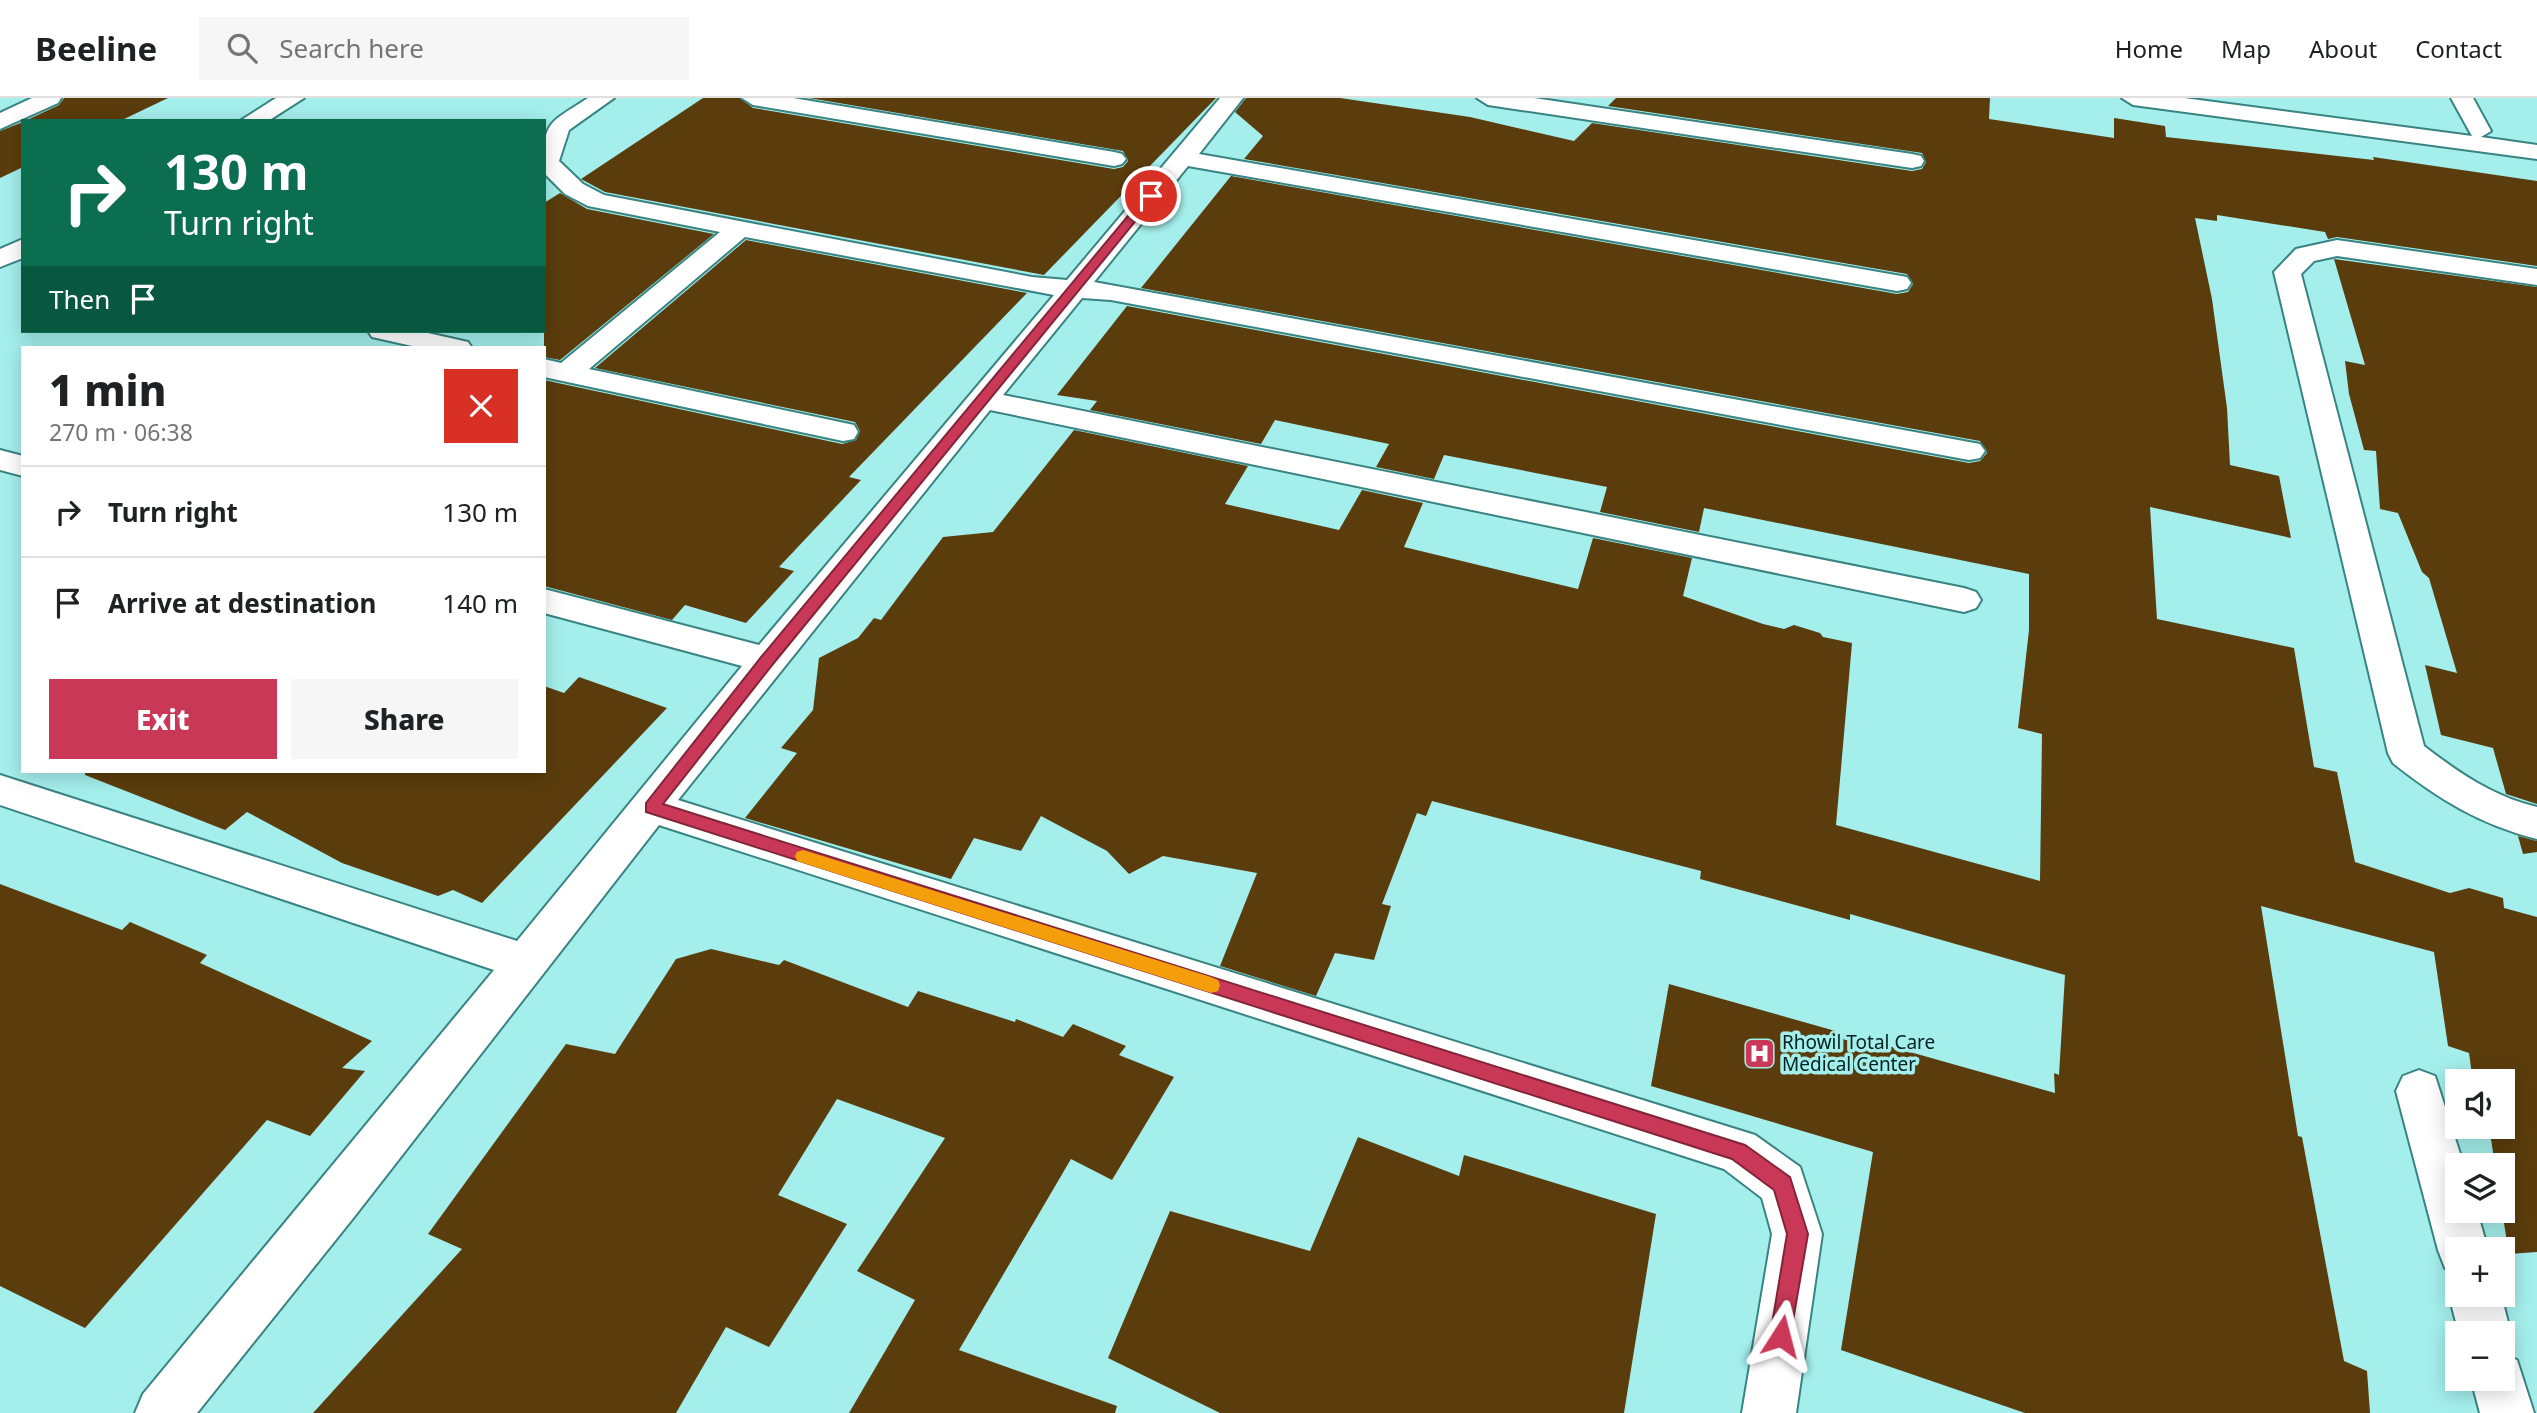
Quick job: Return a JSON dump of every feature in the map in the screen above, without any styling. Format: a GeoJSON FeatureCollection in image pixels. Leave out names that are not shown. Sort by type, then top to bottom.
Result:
{"type":"FeatureCollection","features":[{"type":"Feature","properties":{"kind":"street"},"geometry":{"type":"LineString","coordinates":[[0,122],[50,98]]}},
{"type":"Feature","properties":{"kind":"street"},"geometry":{"type":"LineString","coordinates":[[255,119],[293,98]]}},
{"type":"Feature","properties":{"kind":"street"},"geometry":{"type":"LineString","coordinates":[[603,98],[559,127],[547,162],[574,189],[597,201],[1032,285],[1124,295],[1969,451]]}},
{"type":"Feature","properties":{"kind":"street"},"geometry":{"type":"LineString","coordinates":[[753,98],[1114,159]]}},
{"type":"Feature","properties":{"kind":"street"},"geometry":{"type":"LineString","coordinates":[[162,1413],[337,1200],[767,660],[1232,98]]}},
{"type":"Feature","properties":{"kind":"street"},"geometry":{"type":"LineString","coordinates":[[1488,98],[1912,161]]}},
{"type":"Feature","properties":{"kind":"street"},"geometry":{"type":"LineString","coordinates":[[2133,98],[2537,152]]}},
{"type":"Feature","properties":{"kind":"street"},"geometry":{"type":"LineString","coordinates":[[2231,98],[2537,138]]}},
{"type":"Feature","properties":{"kind":"street"},"geometry":{"type":"LineString","coordinates":[[2462,98],[2479,131]]}},
{"type":"Feature","properties":{"kind":"street"},"geometry":{"type":"LineString","coordinates":[[0,131],[21,135]]}},
{"type":"Feature","properties":{"kind":"street"},"geometry":{"type":"LineString","coordinates":[[1182,159],[1896,284]]}},
{"type":"Feature","properties":{"kind":"street"},"geometry":{"type":"LineString","coordinates":[[555,371],[741,228]]}},
{"type":"Feature","properties":{"kind":"street"},"geometry":{"type":"LineString","coordinates":[[0,259],[21,248]]}},
{"type":"Feature","properties":{"kind":"street"},"geometry":{"type":"LineString","coordinates":[[2537,277],[2337,248],[2305,255],[2287,272],[2407,753],[2448,786],[2502,816],[2537,823]]}},
{"type":"Feature","properties":{"kind":"street"},"geometry":{"type":"LineString","coordinates":[[391,333],[449,346]]}},
{"type":"Feature","properties":{"kind":"street"},"geometry":{"type":"LineString","coordinates":[[555,371],[843,432]]}},
{"type":"Feature","properties":{"kind":"street"},"geometry":{"type":"LineString","coordinates":[[983,400],[1964,600]]}},
{"type":"Feature","properties":{"kind":"street"},"geometry":{"type":"LineString","coordinates":[[0,460],[21,465]]}},
{"type":"Feature","properties":{"kind":"street"},"geometry":{"type":"LineString","coordinates":[[546,602],[767,660]]}},
{"type":"Feature","properties":{"kind":"street"},"geometry":{"type":"LineString","coordinates":[[0,790],[524,962]]}},
{"type":"Feature","properties":{"kind":"street"},"geometry":{"type":"LineString","coordinates":[[652,807],[1738,1151],[1783,1184],[1797,1234],[1769,1413]]}},
{"type":"Feature","properties":{"kind":"street"},"geometry":{"type":"LineString","coordinates":[[2419,1091],[2459,1237]]}},
{"type":"Feature","properties":{"kind":"street"},"geometry":{"type":"LineString","coordinates":[[2501,1391],[2507,1413]]}},
{"type":"Feature","properties":{"kind":"building"},"geometry":{"type":"Polygon","coordinates":[[[64,98],[168,98],[124,119],[29,119],[59,105],[64,98]]]}},
{"type":"Feature","properties":{"kind":"building"},"geometry":{"type":"Polygon","coordinates":[[[703,98],[740,98],[753,108],[1114,169],[1123,167],[1128,161],[1123,151],[809,98],[1216,98],[1044,275],[605,192],[581,179],[703,98]]]}},
{"type":"Feature","properties":{"kind":"building"},"geometry":{"type":"Polygon","coordinates":[[[1246,98],[1340,98],[1470,117],[1574,141],[1592,123],[1912,171],[1922,169],[1926,162],[1922,153],[1608,106],[1616,98],[1990,98],[1989,119],[2114,138],[2114,118],[2165,126],[2166,137],[2374,160],[2373,157],[2537,181],[2537,266],[2337,237],[2328,239],[2325,232],[2217,215],[2217,221],[2195,218],[2212,299],[2227,408],[2230,465],[2279,476],[2291,538],[2150,507],[2157,619],[2294,648],[2314,767],[2337,772],[2355,862],[2450,893],[2469,888],[2503,898],[2504,908],[2537,917],[2537,1252],[2515,1254],[2515,1237],[2506,1237],[2504,1223],[2515,1223],[2515,1153],[2493,1153],[2491,1139],[2515,1139],[2515,1069],[2471,1069],[2469,1053],[2448,1046],[2434,952],[2261,906],[2298,1136],[2302,1137],[2344,1361],[2367,1371],[2370,1413],[2025,1413],[1841,1350],[1873,1152],[1651,1086],[1669,984],[2055,1093],[2054,1073],[2059,1075],[2065,975],[1850,914],[1850,920],[1700,879],[1701,871],[1432,801],[1426,816],[1417,813],[1382,904],[1391,906],[1374,960],[1335,953],[1316,996],[1220,966],[1257,873],[1163,856],[1129,874],[1107,851],[1041,816],[1021,851],[974,838],[951,879],[745,818],[797,753],[781,748],[813,710],[819,658],[858,638],[874,618],[881,620],[943,537],[993,532],[1074,430],[1248,466],[1225,504],[1339,530],[1362,490],[1423,503],[1404,547],[1578,589],[1593,538],[1692,558],[1683,596],[1763,624],[1784,629],[1794,625],[1820,633],[1823,637],[1852,643],[1836,825],[2040,881],[2042,734],[2018,728],[2029,630],[2029,574],[1704,508],[1699,532],[1600,512],[1607,487],[1444,455],[1434,479],[1376,467],[1389,444],[1275,420],[1261,444],[1090,410],[1097,401],[1057,395],[1127,306],[1969,463],[1980,461],[1987,453],[1980,441],[1141,288],[1231,176],[1897,294],[1908,292],[1913,284],[1907,274],[1244,159],[1263,136],[1235,112],[1246,98]]]}},
{"type":"Feature","properties":{"kind":"building"},"geometry":{"type":"Polygon","coordinates":[[[21,123],[21,168],[0,178],[0,131],[21,123]]]}},
{"type":"Feature","properties":{"kind":"building"},"geometry":{"type":"Polygon","coordinates":[[[560,193],[587,209],[714,234],[560,360],[546,357],[546,202],[560,193]]]}},
{"type":"Feature","properties":{"kind":"building"},"geometry":{"type":"Polygon","coordinates":[[[746,240],[1027,293],[849,477],[861,480],[779,567],[794,571],[746,623],[685,605],[672,620],[546,587],[546,380],[842,444],[856,440],[860,431],[855,422],[595,368],[746,240]]]}},
{"type":"Feature","properties":{"kind":"building"},"geometry":{"type":"Polygon","coordinates":[[[2334,259],[2537,287],[2537,804],[2506,794],[2493,748],[2441,735],[2425,665],[2457,673],[2429,578],[2422,572],[2398,513],[2380,509],[2376,451],[2364,450],[2349,394],[2345,361],[2365,365],[2334,259]]]}},
{"type":"Feature","properties":{"kind":"building"},"geometry":{"type":"Polygon","coordinates":[[[579,677],[667,708],[482,903],[453,890],[438,896],[342,863],[247,812],[225,830],[85,775],[546,773],[546,687],[564,693],[579,677]]]}},
{"type":"Feature","properties":{"kind":"building"},"geometry":{"type":"Polygon","coordinates":[[[2518,836],[2537,841],[2537,852],[2523,854],[2518,836]]]}},
{"type":"Feature","properties":{"kind":"building"},"geometry":{"type":"Polygon","coordinates":[[[0,884],[122,930],[130,922],[207,955],[200,963],[372,1041],[342,1068],[365,1071],[310,1136],[267,1120],[85,1328],[0,1286],[0,884]]]}},
{"type":"Feature","properties":{"kind":"building"},"geometry":{"type":"Polygon","coordinates":[[[711,949],[779,965],[784,960],[908,1007],[918,991],[1015,1022],[1016,1019],[1063,1037],[1073,1024],[1126,1046],[1119,1055],[1174,1077],[1112,1180],[1071,1159],[959,1350],[1117,1406],[1115,1413],[849,1413],[915,1300],[857,1271],[945,1138],[837,1099],[778,1195],[847,1224],[769,1347],[726,1327],[676,1413],[313,1413],[462,1249],[428,1234],[566,1044],[615,1054],[676,959],[711,949]]]}},
{"type":"Feature","properties":{"kind":"building"},"geometry":{"type":"Polygon","coordinates":[[[1358,1137],[1459,1176],[1464,1155],[1656,1214],[1624,1413],[1220,1413],[1108,1358],[1170,1211],[1310,1251],[1358,1137]]]}},
{"type":"Feature","properties":{"kind":"slow traffic"},"geometry":{"type":"LineString","coordinates":[[803,856],[1211,985]]}},
{"type":"Feature","properties":{"kind":"place","name":"Rhowil Total Care Medical Center"},"geometry":{"type":"Point","coordinates":[1759,1053]}},
{"type":"Feature","properties":{"kind":"route"},"geometry":{"type":"LineString","coordinates":[[1151,196],[767,660],[652,807],[1738,1151],[1783,1184],[1797,1234],[1781,1336]]}}]}
